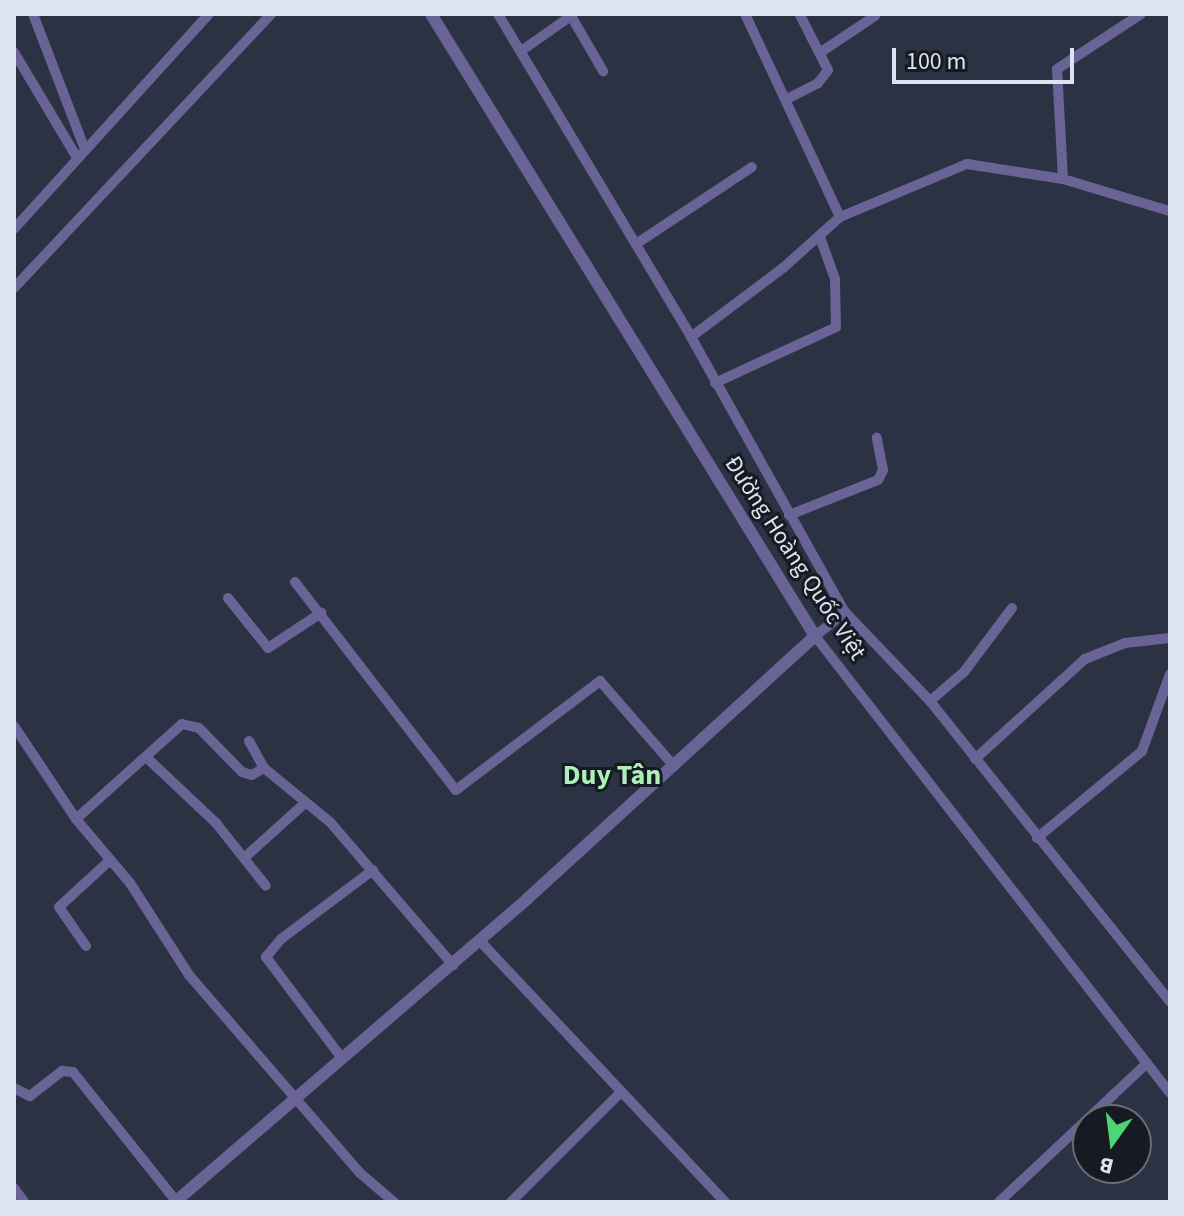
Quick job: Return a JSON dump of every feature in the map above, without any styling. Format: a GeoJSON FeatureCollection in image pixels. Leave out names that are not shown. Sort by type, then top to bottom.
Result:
{"type":"FeatureCollection","features":[{"type":"Feature","properties":{"kind":"street"},"geometry":{"type":"LineString","coordinates":[[33,14],[84,147]]}},
{"type":"Feature","properties":{"kind":"street"},"geometry":{"type":"LineString","coordinates":[[14,229],[84,147],[209,14]]}},
{"type":"Feature","properties":{"kind":"street"},"geometry":{"type":"LineString","coordinates":[[14,288],[271,14]]}},
{"type":"Feature","properties":{"kind":"street","name":"Đường Hoàng Quốc Việt"},"geometry":{"type":"LineString","coordinates":[[431,14],[819,633],[1170,1093]]}},
{"type":"Feature","properties":{"kind":"street"},"geometry":{"type":"LineString","coordinates":[[498,14],[691,337],[841,615],[930,701],[1170,1002]]}},
{"type":"Feature","properties":{"kind":"street"},"geometry":{"type":"LineString","coordinates":[[745,14],[840,217]]}},
{"type":"Feature","properties":{"kind":"street"},"geometry":{"type":"LineString","coordinates":[[1063,179],[1057,69],[1141,14]]}},
{"type":"Feature","properties":{"kind":"street"},"geometry":{"type":"LineString","coordinates":[[787,99],[825,77],[828,64],[800,15]]}},
{"type":"Feature","properties":{"kind":"street"},"geometry":{"type":"LineString","coordinates":[[521,51],[571,16],[603,71]]}},
{"type":"Feature","properties":{"kind":"street"},"geometry":{"type":"LineString","coordinates":[[821,52],[875,16]]}},
{"type":"Feature","properties":{"kind":"street"},"geometry":{"type":"LineString","coordinates":[[14,52],[76,156]]}},
{"type":"Feature","properties":{"kind":"street"},"geometry":{"type":"LineString","coordinates":[[691,337],[820,237],[840,217],[967,164],[1063,179],[1170,211]]}},
{"type":"Feature","properties":{"kind":"street"},"geometry":{"type":"LineString","coordinates":[[636,244],[752,167]]}},
{"type":"Feature","properties":{"kind":"street"},"geometry":{"type":"LineString","coordinates":[[715,383],[836,327],[835,279],[820,237]]}},
{"type":"Feature","properties":{"kind":"street"},"geometry":{"type":"LineString","coordinates":[[789,515],[878,480],[883,470],[877,438]]}},
{"type":"Feature","properties":{"kind":"street"},"geometry":{"type":"LineString","coordinates":[[295,582],[456,790],[600,681],[674,766]]}},
{"type":"Feature","properties":{"kind":"street"},"geometry":{"type":"LineString","coordinates":[[228,598],[268,648],[321,613]]}},
{"type":"Feature","properties":{"kind":"street"},"geometry":{"type":"LineString","coordinates":[[930,701],[964,672],[1012,608]]}},
{"type":"Feature","properties":{"kind":"street"},"geometry":{"type":"LineString","coordinates":[[14,1088],[30,1096],[62,1071],[73,1072],[176,1201],[341,1057],[453,965],[841,615]]}},
{"type":"Feature","properties":{"kind":"street"},"geometry":{"type":"LineString","coordinates":[[975,759],[1085,659],[1125,643],[1170,638]]}},
{"type":"Feature","properties":{"kind":"street"},"geometry":{"type":"LineString","coordinates":[[1037,838],[1142,751],[1170,674]]}},
{"type":"Feature","properties":{"kind":"street"},"geometry":{"type":"LineString","coordinates":[[76,819],[187,724],[199,728],[242,772],[252,775],[264,768]]}},
{"type":"Feature","properties":{"kind":"street"},"geometry":{"type":"LineString","coordinates":[[14,726],[76,819],[130,883],[189,975],[297,1095],[360,1173],[394,1202]]}},
{"type":"Feature","properties":{"kind":"street"},"geometry":{"type":"LineString","coordinates":[[249,741],[264,768],[304,804],[320,812],[453,965]]}},
{"type":"Feature","properties":{"kind":"street"},"geometry":{"type":"LineString","coordinates":[[146,757],[193,799],[266,886]]}},
{"type":"Feature","properties":{"kind":"street"},"geometry":{"type":"LineString","coordinates":[[244,858],[304,804]]}},
{"type":"Feature","properties":{"kind":"street"},"geometry":{"type":"LineString","coordinates":[[86,946],[59,907],[109,861]]}},
{"type":"Feature","properties":{"kind":"street"},"geometry":{"type":"LineString","coordinates":[[341,1057],[266,957],[281,939],[373,870]]}},
{"type":"Feature","properties":{"kind":"street"},"geometry":{"type":"LineString","coordinates":[[480,941],[725,1202]]}},
{"type":"Feature","properties":{"kind":"street"},"geometry":{"type":"LineString","coordinates":[[999,1202],[1147,1063]]}},
{"type":"Feature","properties":{"kind":"street"},"geometry":{"type":"LineString","coordinates":[[511,1202],[621,1092]]}},
{"type":"Feature","properties":{"kind":"street"},"geometry":{"type":"LineString","coordinates":[[14,1188],[24,1202]]}},
{"type":"Feature","properties":{"kind":"district","name":"Duy Tân"},"geometry":{"type":"Point","coordinates":[612,775]}}]}
